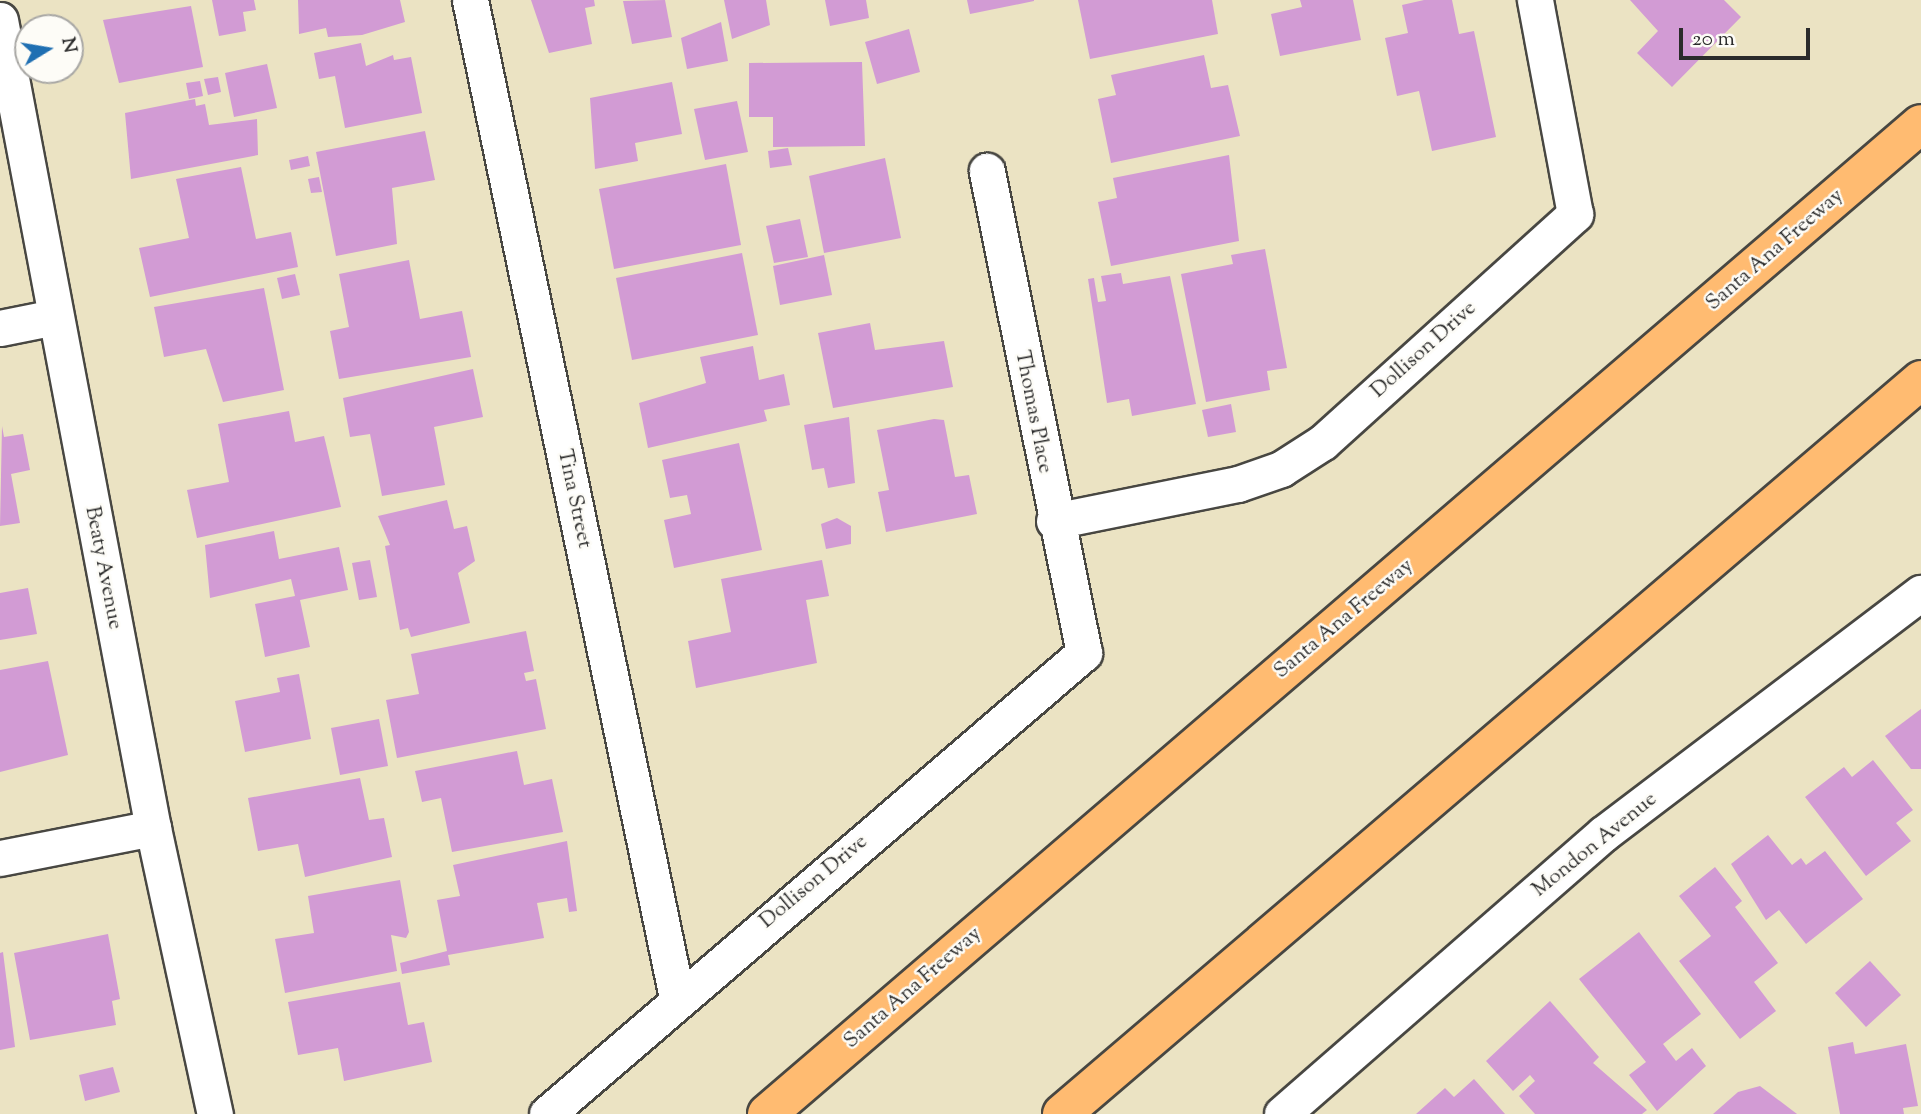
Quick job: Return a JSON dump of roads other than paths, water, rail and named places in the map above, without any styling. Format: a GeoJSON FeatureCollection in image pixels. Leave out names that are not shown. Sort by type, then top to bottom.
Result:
{"type":"FeatureCollection","features":[{"type":"Feature","properties":{"kind":"highway","name":"Santa Ana Freeway"},"geometry":{"type":"LineString","coordinates":[[767,1114],[1921,124]]}},
{"type":"Feature","properties":{"kind":"highway"},"geometry":{"type":"LineString","coordinates":[[1062,1114],[1921,380]]}},
{"type":"Feature","properties":{"kind":"street","name":"Tina Street"},"geometry":{"type":"LineString","coordinates":[[470,0],[677,998]]}},
{"type":"Feature","properties":{"kind":"street","name":"Dollison Drive"},"geometry":{"type":"LineString","coordinates":[[1054,521],[1238,484],[1280,469],[1323,442],[1575,214],[1535,0]]}},
{"type":"Feature","properties":{"kind":"street","name":"Beaty Avenue"},"geometry":{"type":"LineString","coordinates":[[0,20],[153,828],[215,1114]]}},
{"type":"Feature","properties":{"kind":"street","name":"Thomas Place"},"geometry":{"type":"LineString","coordinates":[[987,171],[1054,521],[1084,653]]}},
{"type":"Feature","properties":{"kind":"street"},"geometry":{"type":"LineString","coordinates":[[0,328],[55,317]]}},
{"type":"Feature","properties":{"kind":"street","name":"Mondon Avenue"},"geometry":{"type":"LineString","coordinates":[[1282,1114],[1604,834],[1921,593]]}},
{"type":"Feature","properties":{"kind":"street","name":"Dollison Drive"},"geometry":{"type":"LineString","coordinates":[[547,1114],[677,998],[1084,653]]}},
{"type":"Feature","properties":{"kind":"street"},"geometry":{"type":"LineString","coordinates":[[0,858],[153,828]]}}]}
